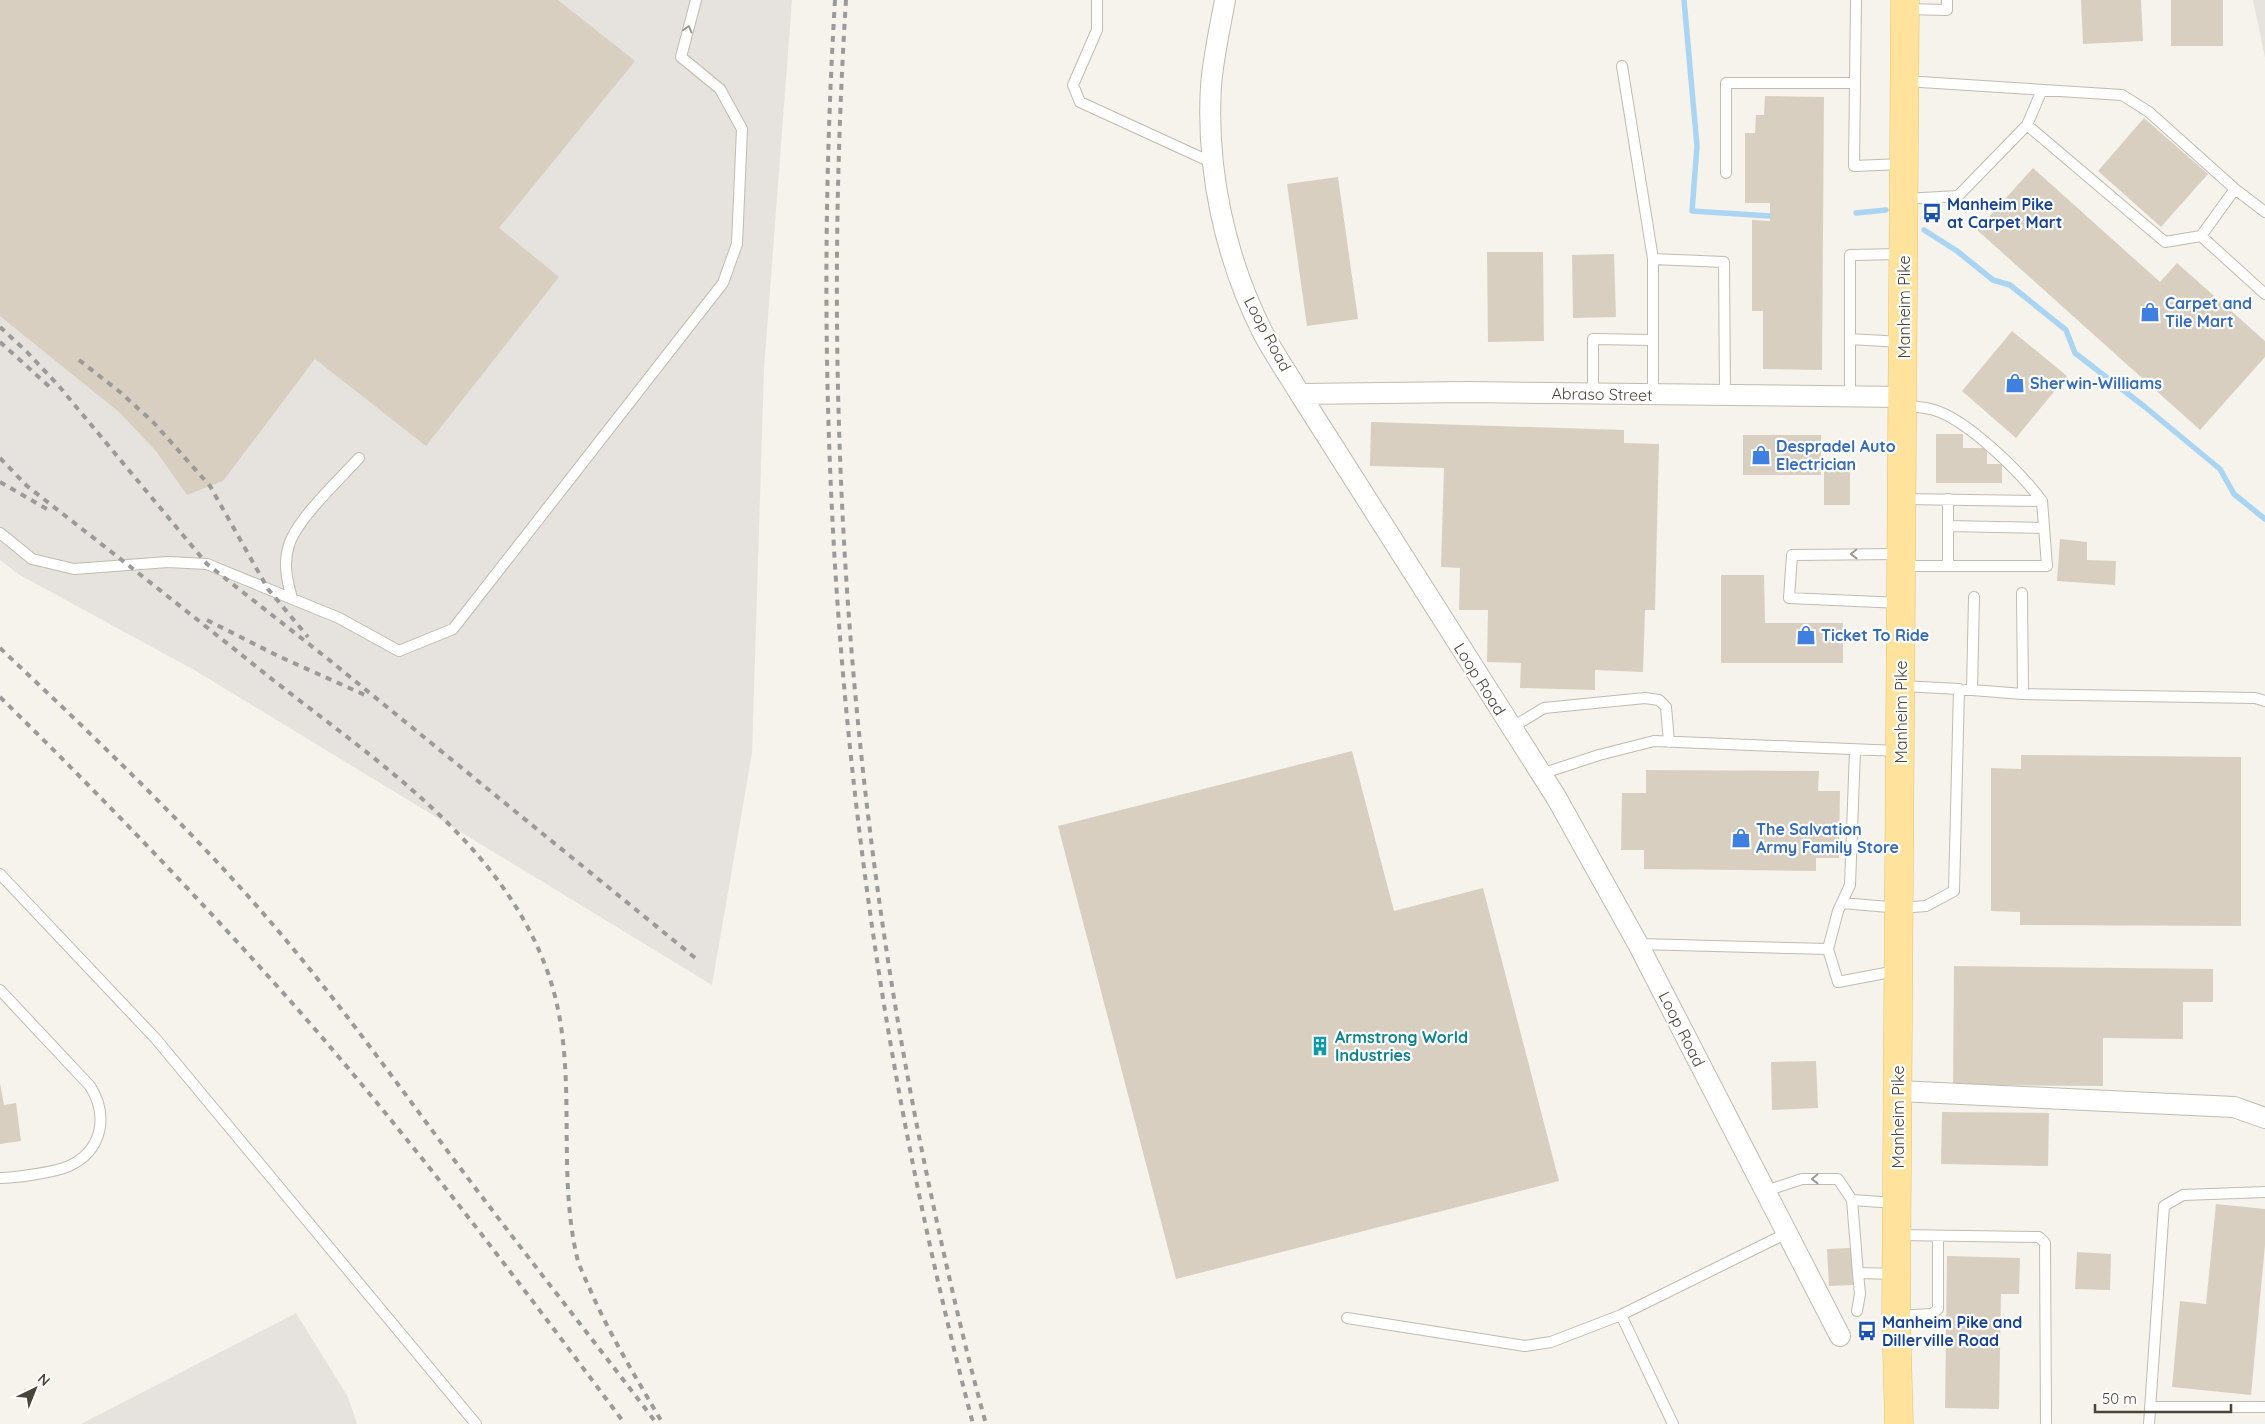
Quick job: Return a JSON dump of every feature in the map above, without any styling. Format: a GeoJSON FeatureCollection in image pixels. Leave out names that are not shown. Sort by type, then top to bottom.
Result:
{"type":"FeatureCollection","features":[{"type":"Feature","properties":{"kind":"main road","name":"Manheim Pike"},"geometry":{"type":"LineString","coordinates":[[1899,1424],[1896,1316],[1904,401],[1905,5]]}},
{"type":"Feature","properties":{"kind":"street","name":"Loop Road"},"geometry":{"type":"LineString","coordinates":[[1225,0],[1211,84],[1210,119],[1213,163],[1220,209],[1234,263],[1264,333],[1300,394],[1510,728],[1541,774],[1638,944],[1840,1336]]}},
{"type":"Feature","properties":{"kind":"street","name":"Abraso Street"},"geometry":{"type":"LineString","coordinates":[[1300,394],[1593,393],[1850,397],[1904,401]]}},
{"type":"Feature","properties":{"kind":"street"},"geometry":{"type":"LineString","coordinates":[[1898,1091],[2234,1107],[2265,1118]]}},
{"type":"Feature","properties":{"kind":"lane"},"geometry":{"type":"LineString","coordinates":[[0,533],[32,559],[74,569],[168,562],[207,564],[339,618],[399,651],[453,630],[723,284],[737,244],[742,129],[720,89],[681,57],[696,0]]}},
{"type":"Feature","properties":{"kind":"lane"},"geometry":{"type":"LineString","coordinates":[[1097,0],[1096,30],[1074,84],[1080,102],[1100,113],[1213,163]]}},
{"type":"Feature","properties":{"kind":"lane"},"geometry":{"type":"LineString","coordinates":[[1856,0],[1854,166],[1904,164]]}},
{"type":"Feature","properties":{"kind":"lane"},"geometry":{"type":"LineString","coordinates":[[1905,5],[1947,10],[1947,0]]}},
{"type":"Feature","properties":{"kind":"lane"},"geometry":{"type":"LineString","coordinates":[[1622,66],[1654,259],[1653,395]]}},
{"type":"Feature","properties":{"kind":"lane"},"geometry":{"type":"LineString","coordinates":[[1904,81],[2122,95],[2148,112],[2235,189],[2265,212]]}},
{"type":"Feature","properties":{"kind":"lane"},"geometry":{"type":"LineString","coordinates":[[1726,174],[1726,83],[1856,83]]}},
{"type":"Feature","properties":{"kind":"lane"},"geometry":{"type":"LineString","coordinates":[[1904,199],[1958,196],[2027,125],[2042,90]]}},
{"type":"Feature","properties":{"kind":"lane"},"geometry":{"type":"LineString","coordinates":[[2027,125],[2165,242],[2201,236],[2235,189]]}},
{"type":"Feature","properties":{"kind":"lane"},"geometry":{"type":"LineString","coordinates":[[2201,236],[2265,294]]}},
{"type":"Feature","properties":{"kind":"lane"},"geometry":{"type":"LineString","coordinates":[[1850,397],[1850,256],[1904,254]]}},
{"type":"Feature","properties":{"kind":"lane"},"geometry":{"type":"LineString","coordinates":[[1654,259],[1724,262],[1725,396]]}},
{"type":"Feature","properties":{"kind":"lane"},"geometry":{"type":"LineString","coordinates":[[1593,393],[1593,339],[1653,340]]}},
{"type":"Feature","properties":{"kind":"lane"},"geometry":{"type":"LineString","coordinates":[[1850,339],[1904,342]]}},
{"type":"Feature","properties":{"kind":"lane"},"geometry":{"type":"LineString","coordinates":[[1902,603],[1789,598],[1792,555],[1902,560],[1948,566],[2047,566],[2042,501],[2013,466],[1967,429],[1935,410],[1904,401]]}},
{"type":"Feature","properties":{"kind":"lane"},"geometry":{"type":"LineString","coordinates":[[292,598],[285,573],[289,545],[302,522],[359,458]]}},
{"type":"Feature","properties":{"kind":"lane"},"geometry":{"type":"LineString","coordinates":[[1903,499],[2042,501]]}},
{"type":"Feature","properties":{"kind":"lane"},"geometry":{"type":"LineString","coordinates":[[1948,499],[1948,566]]}},
{"type":"Feature","properties":{"kind":"lane"},"geometry":{"type":"LineString","coordinates":[[1948,526],[2044,528]]}},
{"type":"Feature","properties":{"kind":"lane"},"geometry":{"type":"LineString","coordinates":[[2022,593],[2023,694]]}},
{"type":"Feature","properties":{"kind":"lane"},"geometry":{"type":"LineString","coordinates":[[1972,690],[1974,598]]}},
{"type":"Feature","properties":{"kind":"lane"},"geometry":{"type":"LineString","coordinates":[[1901,686],[2023,694],[2255,698],[2265,701]]}},
{"type":"Feature","properties":{"kind":"lane"},"geometry":{"type":"LineString","coordinates":[[1842,903],[1900,908],[1926,906],[1954,891],[1959,689]]}},
{"type":"Feature","properties":{"kind":"lane"},"geometry":{"type":"LineString","coordinates":[[1510,728],[1544,708],[1645,698],[1659,700],[1666,707],[1668,742]]}},
{"type":"Feature","properties":{"kind":"lane"},"geometry":{"type":"LineString","coordinates":[[1541,774],[1599,755],[1654,741],[1901,751]]}},
{"type":"Feature","properties":{"kind":"lane"},"geometry":{"type":"LineString","coordinates":[[1855,750],[1850,885],[1842,903],[1828,949],[1838,982],[1899,971]]}},
{"type":"Feature","properties":{"kind":"lane"},"geometry":{"type":"LineString","coordinates":[[0,874],[156,1039],[476,1424]]}},
{"type":"Feature","properties":{"kind":"lane"},"geometry":{"type":"LineString","coordinates":[[1638,944],[1828,949]]}},
{"type":"Feature","properties":{"kind":"lane"},"geometry":{"type":"LineString","coordinates":[[0,990],[90,1086],[99,1100],[102,1115],[100,1132],[92,1147],[79,1161],[66,1168],[0,1178]]}},
{"type":"Feature","properties":{"kind":"lane"},"geometry":{"type":"LineString","coordinates":[[1766,1191],[1802,1179],[1838,1179],[1852,1200],[1860,1294],[1857,1311]]}},
{"type":"Feature","properties":{"kind":"lane"},"geometry":{"type":"LineString","coordinates":[[2149,1424],[2164,1206],[2183,1194],[2265,1192]]}},
{"type":"Feature","properties":{"kind":"lane"},"geometry":{"type":"LineString","coordinates":[[1852,1200],[1897,1203]]}},
{"type":"Feature","properties":{"kind":"lane"},"geometry":{"type":"LineString","coordinates":[[1347,1318],[1525,1346],[1551,1342],[1621,1315],[1788,1233]]}},
{"type":"Feature","properties":{"kind":"lane"},"geometry":{"type":"LineString","coordinates":[[1897,1235],[2039,1237],[2045,1242],[2046,1424]]}},
{"type":"Feature","properties":{"kind":"lane"},"geometry":{"type":"LineString","coordinates":[[1896,1316],[1932,1314],[1938,1309],[1938,1236]]}},
{"type":"Feature","properties":{"kind":"lane"},"geometry":{"type":"LineString","coordinates":[[1858,1273],[1897,1274]]}},
{"type":"Feature","properties":{"kind":"lane"},"geometry":{"type":"LineString","coordinates":[[1621,1315],[1674,1424]]}},
{"type":"Feature","properties":{"kind":"lane"},"geometry":{"type":"LineString","coordinates":[[2150,1407],[2265,1407]]}},
{"type":"Feature","properties":{"kind":"shaded area"},"geometry":{"type":"Polygon","coordinates":[[[0,0],[792,0],[764,369],[752,753],[712,985],[196,671],[18,574],[0,560],[0,0]]]}},
{"type":"Feature","properties":{"kind":"shaded area"},"geometry":{"type":"Polygon","coordinates":[[[2253,0],[2265,0],[2265,58],[2253,0]]]}},
{"type":"Feature","properties":{"kind":"shaded area"},"geometry":{"type":"Polygon","coordinates":[[[296,1313],[348,1397],[357,1424],[81,1424],[296,1313]]]}},
{"type":"Feature","properties":{"kind":"building"},"geometry":{"type":"Polygon","coordinates":[[[0,0],[558,0],[635,61],[499,228],[559,277],[426,446],[315,359],[223,481],[187,495],[156,451],[119,412],[0,316],[0,0]]]}},
{"type":"Feature","properties":{"kind":"building"},"geometry":{"type":"Polygon","coordinates":[[[2081,0],[2141,0],[2143,41],[2083,44],[2081,0]]]}},
{"type":"Feature","properties":{"kind":"building"},"geometry":{"type":"Polygon","coordinates":[[[2171,0],[2223,0],[2223,46],[2171,46],[2171,0]]]}},
{"type":"Feature","properties":{"kind":"building"},"geometry":{"type":"Polygon","coordinates":[[[1765,96],[1824,97],[1822,370],[1763,369],[1763,311],[1752,311],[1752,220],[1770,221],[1770,203],[1745,203],[1745,133],[1755,133],[1756,115],[1764,115],[1765,96]]]}},
{"type":"Feature","properties":{"kind":"building"},"geometry":{"type":"Polygon","coordinates":[[[2144,118],[2208,174],[2161,227],[2098,171],[2144,118]]]}},
{"type":"Feature","properties":{"kind":"building","name":"Carpet and Tile Mart"},"geometry":{"type":"Polygon","coordinates":[[[2033,168],[2160,282],[2177,263],[2265,341],[2265,357],[2200,430],[1977,230],[2033,168]]]}},
{"type":"Feature","properties":{"kind":"building"},"geometry":{"type":"Polygon","coordinates":[[[1338,177],[1358,319],[1307,326],[1287,184],[1338,177]]]}},
{"type":"Feature","properties":{"kind":"building"},"geometry":{"type":"Polygon","coordinates":[[[1487,252],[1543,252],[1544,341],[1488,342],[1487,252]]]}},
{"type":"Feature","properties":{"kind":"building"},"geometry":{"type":"Polygon","coordinates":[[[1614,254],[1616,317],[1573,318],[1572,255],[1614,254]]]}},
{"type":"Feature","properties":{"kind":"building","name":"Sherwin-Williams"},"geometry":{"type":"Polygon","coordinates":[[[2012,331],[2067,376],[2016,438],[1962,391],[2012,331]]]}},
{"type":"Feature","properties":{"kind":"building"},"geometry":{"type":"Polygon","coordinates":[[[1371,422],[1624,430],[1624,443],[1659,444],[1655,610],[1645,610],[1643,672],[1595,670],[1595,690],[1520,688],[1521,663],[1487,662],[1488,610],[1459,610],[1460,568],[1441,567],[1444,468],[1370,466],[1371,422]]]}},
{"type":"Feature","properties":{"kind":"building"},"geometry":{"type":"Polygon","coordinates":[[[1936,434],[1963,434],[1963,448],[1987,448],[1987,464],[2002,464],[2002,483],[1936,483],[1936,434]]]}},
{"type":"Feature","properties":{"kind":"building"},"geometry":{"type":"Polygon","coordinates":[[[1743,435],[1821,435],[1821,475],[1743,475],[1743,435]]]}},
{"type":"Feature","properties":{"kind":"building"},"geometry":{"type":"Polygon","coordinates":[[[1824,466],[1850,466],[1850,505],[1824,505],[1824,466]]]}},
{"type":"Feature","properties":{"kind":"building"},"geometry":{"type":"Polygon","coordinates":[[[2060,539],[2087,542],[2087,560],[2116,561],[2115,585],[2057,581],[2060,539]]]}},
{"type":"Feature","properties":{"kind":"building"},"geometry":{"type":"Polygon","coordinates":[[[1721,575],[1764,575],[1765,623],[1843,623],[1843,663],[1721,663],[1721,575]]]}},
{"type":"Feature","properties":{"kind":"building","name":"Armstrong World Industries"},"geometry":{"type":"Polygon","coordinates":[[[1352,751],[1394,911],[1483,888],[1559,1181],[1176,1279],[1058,826],[1352,751]]]}},
{"type":"Feature","properties":{"kind":"building"},"geometry":{"type":"Polygon","coordinates":[[[2021,755],[2241,757],[2241,926],[2020,925],[2020,912],[1991,911],[1991,768],[2021,769],[2021,755]]]}},
{"type":"Feature","properties":{"kind":"building"},"geometry":{"type":"Polygon","coordinates":[[[1646,770],[1819,771],[1818,791],[1840,791],[1839,858],[1816,858],[1816,871],[1644,869],[1644,850],[1621,850],[1622,793],[1646,793],[1646,770]]]}},
{"type":"Feature","properties":{"kind":"building"},"geometry":{"type":"Polygon","coordinates":[[[1954,966],[2213,969],[2213,1002],[2183,1002],[2183,1039],[2103,1038],[2103,1086],[1953,1085],[1954,966]]]}},
{"type":"Feature","properties":{"kind":"building"},"geometry":{"type":"Polygon","coordinates":[[[1816,1061],[1818,1108],[1772,1110],[1771,1062],[1816,1061]]]}},
{"type":"Feature","properties":{"kind":"building"},"geometry":{"type":"Polygon","coordinates":[[[0,1083],[4,1105],[16,1103],[21,1141],[0,1144],[0,1083]]]}},
{"type":"Feature","properties":{"kind":"building"},"geometry":{"type":"Polygon","coordinates":[[[1942,1112],[2049,1113],[2048,1166],[1941,1164],[1942,1112]]]}},
{"type":"Feature","properties":{"kind":"building"},"geometry":{"type":"Polygon","coordinates":[[[2216,1204],[2265,1209],[2265,1245],[2251,1395],[2172,1387],[2180,1301],[2206,1304],[2216,1204]]]}},
{"type":"Feature","properties":{"kind":"building"},"geometry":{"type":"Polygon","coordinates":[[[1851,1248],[1853,1285],[1829,1286],[1827,1249],[1851,1248]]]}},
{"type":"Feature","properties":{"kind":"building"},"geometry":{"type":"Polygon","coordinates":[[[2077,1252],[2111,1254],[2110,1290],[2075,1289],[2077,1252]]]}},
{"type":"Feature","properties":{"kind":"building"},"geometry":{"type":"Polygon","coordinates":[[[1947,1256],[2020,1258],[2019,1294],[2001,1294],[1999,1409],[1945,1408],[1947,1256]]]}},
{"type":"Feature","properties":{"kind":"waterway"},"geometry":{"type":"LineString","coordinates":[[1684,0],[1697,146],[1692,211],[1770,216]]}},
{"type":"Feature","properties":{"kind":"waterway"},"geometry":{"type":"LineString","coordinates":[[1856,213],[1886,210]]}},
{"type":"Feature","properties":{"kind":"waterway"},"geometry":{"type":"LineString","coordinates":[[1924,230],[1957,251],[1993,280],[2010,285],[2066,330],[2075,353],[2145,407],[2220,469],[2234,494],[2265,519]]}},
{"type":"Feature","properties":{"kind":"railway"},"geometry":{"type":"LineString","coordinates":[[835,0],[828,181],[827,360],[833,539],[847,718],[868,895],[895,1072],[931,1248],[973,1424]]}},
{"type":"Feature","properties":{"kind":"railway"},"geometry":{"type":"LineString","coordinates":[[846,0],[839,149],[837,298],[840,447],[847,596],[860,744],[878,892],[901,1039],[942,1245],[986,1424]]}},
{"type":"Feature","properties":{"kind":"railway"},"geometry":{"type":"LineString","coordinates":[[0,327],[58,385],[207,564],[328,659],[699,961]]}},
{"type":"Feature","properties":{"kind":"railway"},"geometry":{"type":"LineString","coordinates":[[0,342],[52,389]]}},
{"type":"Feature","properties":{"kind":"railway"},"geometry":{"type":"LineString","coordinates":[[79,360],[120,392],[154,423],[210,486],[268,589],[308,637]]}},
{"type":"Feature","properties":{"kind":"railway"},"geometry":{"type":"LineString","coordinates":[[0,458],[27,486],[390,771],[430,806],[466,842],[499,882],[527,925],[548,973],[558,1007],[566,1077],[570,1218],[578,1261],[605,1322],[663,1424]]}},
{"type":"Feature","properties":{"kind":"railway"},"geometry":{"type":"LineString","coordinates":[[0,482],[52,512]]}},
{"type":"Feature","properties":{"kind":"railway"},"geometry":{"type":"LineString","coordinates":[[207,620],[278,656],[365,695]]}},
{"type":"Feature","properties":{"kind":"railway"},"geometry":{"type":"LineString","coordinates":[[0,648],[101,744],[200,843],[288,942],[654,1420]]}},
{"type":"Feature","properties":{"kind":"railway"},"geometry":{"type":"LineString","coordinates":[[0,697],[186,886],[258,964],[337,1055],[422,1158],[625,1424]]}},
{"type":"Feature","properties":{"kind":"place","name":"Manheim Pike at Carpet Mart"},"geometry":{"type":"Point","coordinates":[1932,213]}},
{"type":"Feature","properties":{"kind":"place","name":"Carpet and Tile Mart"},"geometry":{"type":"Point","coordinates":[2150,312]}},
{"type":"Feature","properties":{"kind":"place","name":"Sherwin-Williams"},"geometry":{"type":"Point","coordinates":[2015,383]}},
{"type":"Feature","properties":{"kind":"place","name":"Despradel Auto Electrician"},"geometry":{"type":"Point","coordinates":[1761,455]}},
{"type":"Feature","properties":{"kind":"place","name":"Ticket To Ride"},"geometry":{"type":"Point","coordinates":[1806,635]}},
{"type":"Feature","properties":{"kind":"place","name":"The Salvation Army Family Store"},"geometry":{"type":"Point","coordinates":[1741,838]}},
{"type":"Feature","properties":{"kind":"place","name":"Armstrong World Industries"},"geometry":{"type":"Point","coordinates":[1320,1046]}},
{"type":"Feature","properties":{"kind":"place","name":"Manheim Pike and Dillerville Road"},"geometry":{"type":"Point","coordinates":[1867,1331]}}]}
